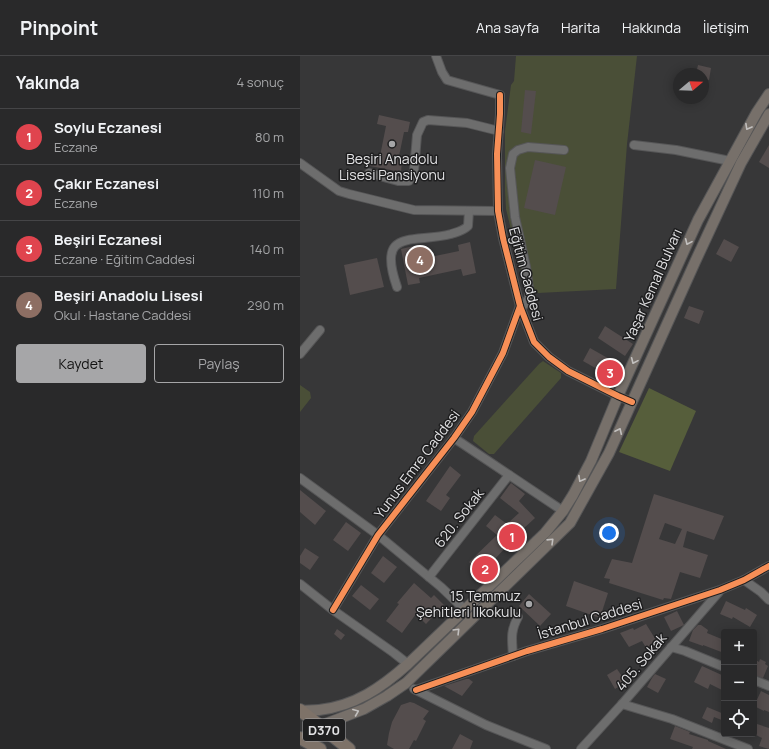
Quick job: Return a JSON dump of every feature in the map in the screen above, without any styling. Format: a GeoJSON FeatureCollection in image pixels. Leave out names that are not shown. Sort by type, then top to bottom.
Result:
{"type":"FeatureCollection","features":[{"type":"Feature","properties":{"kind":"highway","name":"D370"},"geometry":{"type":"LineString","coordinates":[[300,711],[348,749]]}},
{"type":"Feature","properties":{"kind":"highway","name":"D370"},"geometry":{"type":"LineString","coordinates":[[300,739],[320,749]]}},
{"type":"Feature","properties":{"kind":"main road","name":"Yaşar Kemal Bulvarı"},"geometry":{"type":"LineString","coordinates":[[300,711],[319,710],[344,705],[368,694],[390,679],[408,664],[545,533],[563,511],[591,461],[618,396],[698,220],[757,112],[769,94]]}},
{"type":"Feature","properties":{"kind":"main road","name":"Yaşar Kemal Bulvarı"},"geometry":{"type":"LineString","coordinates":[[300,739],[312,734],[320,726],[364,709],[406,683],[570,523],[608,454],[731,184],[769,114]]}},
{"type":"Feature","properties":{"kind":"street","name":"Eğitim Caddesi"},"geometry":{"type":"LineString","coordinates":[[436,56],[442,72],[447,80],[500,95],[497,154],[498,211],[503,238],[520,306],[534,342],[549,357],[568,371],[632,402]]}},
{"type":"Feature","properties":{"kind":"street"},"geometry":{"type":"LineString","coordinates":[[369,173],[398,181],[409,181],[414,172],[417,136],[423,122],[428,120],[467,123],[499,131]]}},
{"type":"Feature","properties":{"kind":"street"},"geometry":{"type":"LineString","coordinates":[[634,145],[676,150],[730,161]]}},
{"type":"Feature","properties":{"kind":"street","name":"Yunus Emre Caddesi"},"geometry":{"type":"LineString","coordinates":[[333,610],[378,535],[454,438],[472,412],[503,353],[520,306],[529,298],[526,267],[515,217],[510,168],[513,154],[518,150],[528,147],[564,150]]}},
{"type":"Feature","properties":{"kind":"street"},"geometry":{"type":"LineString","coordinates":[[300,163],[339,191],[414,210],[498,211]]}},
{"type":"Feature","properties":{"kind":"street"},"geometry":{"type":"LineString","coordinates":[[397,287],[391,259],[393,248],[398,243],[409,239],[445,235],[463,230],[468,226],[469,211]]}},
{"type":"Feature","properties":{"kind":"street"},"geometry":{"type":"LineString","coordinates":[[300,354],[320,330]]}},
{"type":"Feature","properties":{"kind":"street"},"geometry":{"type":"LineString","coordinates":[[454,438],[563,511]]}},
{"type":"Feature","properties":{"kind":"street","name":"620. Sokak"},"geometry":{"type":"LineString","coordinates":[[429,577],[509,475]]}},
{"type":"Feature","properties":{"kind":"street"},"geometry":{"type":"LineString","coordinates":[[300,478],[378,535],[441,587],[464,609]]}},
{"type":"Feature","properties":{"kind":"street","name":"İstanbul Caddesi"},"geometry":{"type":"LineString","coordinates":[[416,690],[527,651],[602,629],[720,590],[744,580],[769,566]]}},
{"type":"Feature","properties":{"kind":"street"},"geometry":{"type":"LineString","coordinates":[[744,580],[761,592],[769,600]]}},
{"type":"Feature","properties":{"kind":"street"},"geometry":{"type":"LineString","coordinates":[[300,584],[333,610],[408,664]]}},
{"type":"Feature","properties":{"kind":"street","name":"405. Sokak"},"geometry":{"type":"LineString","coordinates":[[581,749],[622,704],[720,590]]}},
{"type":"Feature","properties":{"kind":"street"},"geometry":{"type":"LineString","coordinates":[[513,656],[512,637],[514,625],[518,617]]}},
{"type":"Feature","properties":{"kind":"street"},"geometry":{"type":"LineString","coordinates":[[670,647],[685,651],[721,666]]}},
{"type":"Feature","properties":{"kind":"street"},"geometry":{"type":"LineString","coordinates":[[757,681],[769,686]]}},
{"type":"Feature","properties":{"kind":"street"},"geometry":{"type":"LineString","coordinates":[[406,683],[416,690],[486,725],[546,749]]}},
{"type":"Feature","properties":{"kind":"street"},"geometry":{"type":"LineString","coordinates":[[622,704],[672,719],[748,749]]}},
{"type":"Feature","properties":{"kind":"green space"},"geometry":{"type":"Polygon","coordinates":[[[516,56],[637,56],[627,144],[616,289],[538,293],[533,289],[526,289],[506,209],[505,190],[505,131],[511,85],[514,81],[516,56]]]}},
{"type":"Feature","properties":{"kind":"green space"},"geometry":{"type":"Polygon","coordinates":[[[543,361],[561,373],[561,378],[494,454],[489,454],[473,441],[474,436],[543,361]]]}},
{"type":"Feature","properties":{"kind":"green space"},"geometry":{"type":"Polygon","coordinates":[[[300,385],[310,392],[311,398],[300,412],[300,385]]]}},
{"type":"Feature","properties":{"kind":"green space"},"geometry":{"type":"Polygon","coordinates":[[[649,388],[696,411],[670,471],[619,452],[649,388]]]}},
{"type":"Feature","properties":{"kind":"building"},"geometry":{"type":"Polygon","coordinates":[[[698,65],[711,68],[709,80],[709,68],[697,68],[698,65]]]}},
{"type":"Feature","properties":{"kind":"building"},"geometry":{"type":"Polygon","coordinates":[[[525,90],[536,91],[531,134],[521,132],[525,90]]]}},
{"type":"Feature","properties":{"kind":"building","name":"Beşiri Anadolu Lisesi Pansiyonu"},"geometry":{"type":"Polygon","coordinates":[[[379,115],[410,122],[408,132],[404,132],[398,161],[402,162],[401,172],[370,166],[372,156],[380,156],[386,126],[377,124],[379,115]]]}},
{"type":"Feature","properties":{"kind":"building"},"geometry":{"type":"Polygon","coordinates":[[[769,145],[769,168],[759,162],[769,145]]]}},
{"type":"Feature","properties":{"kind":"building"},"geometry":{"type":"Polygon","coordinates":[[[535,160],[566,167],[555,215],[524,208],[535,160]]]}},
{"type":"Feature","properties":{"kind":"building"},"geometry":{"type":"Polygon","coordinates":[[[724,239],[739,247],[731,262],[716,254],[724,239]]]}},
{"type":"Feature","properties":{"kind":"building"},"geometry":{"type":"Polygon","coordinates":[[[470,242],[476,273],[463,276],[461,269],[419,278],[420,283],[408,285],[401,249],[414,246],[416,260],[459,251],[458,245],[470,242]]]}},
{"type":"Feature","properties":{"kind":"building"},"geometry":{"type":"Polygon","coordinates":[[[377,258],[384,287],[350,295],[344,265],[377,258]]]}},
{"type":"Feature","properties":{"kind":"building"},"geometry":{"type":"Polygon","coordinates":[[[689,306],[704,311],[699,324],[684,318],[689,306]]]}},
{"type":"Feature","properties":{"kind":"building"},"geometry":{"type":"Polygon","coordinates":[[[605,326],[633,344],[625,356],[598,338],[605,326]]]}},
{"type":"Feature","properties":{"kind":"building"},"geometry":{"type":"Polygon","coordinates":[[[590,348],[620,365],[613,378],[583,361],[590,348]]]}},
{"type":"Feature","properties":{"kind":"building"},"geometry":{"type":"Polygon","coordinates":[[[450,466],[461,475],[446,495],[450,498],[441,511],[426,501],[450,466]]]}},
{"type":"Feature","properties":{"kind":"building"},"geometry":{"type":"Polygon","coordinates":[[[511,483],[525,494],[519,501],[535,518],[523,529],[522,528],[481,574],[469,562],[497,535],[486,526],[495,515],[507,524],[519,513],[500,498],[511,483]]]}},
{"type":"Feature","properties":{"kind":"building"},"geometry":{"type":"Polygon","coordinates":[[[300,490],[326,511],[315,525],[300,512],[300,490]]]}},
{"type":"Feature","properties":{"kind":"building"},"geometry":{"type":"Polygon","coordinates":[[[654,494],[724,516],[714,540],[687,531],[683,547],[708,555],[700,578],[680,572],[671,599],[664,598],[663,600],[609,583],[610,579],[604,578],[612,559],[632,563],[654,494]],[[665,523],[659,539],[675,544],[682,529],[665,523]]]}},
{"type":"Feature","properties":{"kind":"building"},"geometry":{"type":"Polygon","coordinates":[[[346,522],[361,533],[348,551],[333,540],[346,522]]]}},
{"type":"Feature","properties":{"kind":"building"},"geometry":{"type":"Polygon","coordinates":[[[305,548],[319,557],[310,570],[300,563],[300,556],[305,548]]]}},
{"type":"Feature","properties":{"kind":"building"},"geometry":{"type":"Polygon","coordinates":[[[383,556],[397,567],[384,583],[371,573],[383,556]]]}},
{"type":"Feature","properties":{"kind":"building"},"geometry":{"type":"Polygon","coordinates":[[[574,581],[608,593],[600,618],[566,606],[574,581]]]}},
{"type":"Feature","properties":{"kind":"building"},"geometry":{"type":"Polygon","coordinates":[[[414,583],[431,598],[434,595],[444,605],[426,624],[416,614],[402,633],[386,621],[399,604],[397,603],[414,583]]]}},
{"type":"Feature","properties":{"kind":"building"},"geometry":{"type":"Polygon","coordinates":[[[361,585],[379,599],[370,610],[352,596],[361,585]]]}},
{"type":"Feature","properties":{"kind":"building"},"geometry":{"type":"Polygon","coordinates":[[[529,594],[551,614],[540,626],[519,606],[529,594]]]}},
{"type":"Feature","properties":{"kind":"building"},"geometry":{"type":"Polygon","coordinates":[[[726,601],[745,610],[746,608],[757,615],[750,627],[733,617],[732,619],[720,614],[726,601]]]}},
{"type":"Feature","properties":{"kind":"building"},"geometry":{"type":"Polygon","coordinates":[[[677,611],[684,625],[671,631],[664,617],[677,611]]]}},
{"type":"Feature","properties":{"kind":"building"},"geometry":{"type":"Polygon","coordinates":[[[646,624],[659,645],[648,651],[642,641],[629,647],[620,633],[633,628],[634,630],[646,624]]]}},
{"type":"Feature","properties":{"kind":"building"},"geometry":{"type":"Polygon","coordinates":[[[698,625],[701,625],[708,630],[707,633],[721,639],[721,652],[689,641],[693,630],[698,625]]]}},
{"type":"Feature","properties":{"kind":"building"},"geometry":{"type":"Polygon","coordinates":[[[337,629],[345,635],[341,640],[334,634],[337,629]]]}},
{"type":"Feature","properties":{"kind":"building"},"geometry":{"type":"Polygon","coordinates":[[[760,659],[766,662],[765,664],[768,666],[763,678],[757,676],[757,661],[759,662],[760,659]]]}},
{"type":"Feature","properties":{"kind":"building"},"geometry":{"type":"Polygon","coordinates":[[[702,666],[721,675],[721,690],[710,684],[708,689],[694,682],[702,666]]]}},
{"type":"Feature","properties":{"kind":"building"},"geometry":{"type":"Polygon","coordinates":[[[617,669],[626,682],[615,689],[607,675],[617,669]]]}},
{"type":"Feature","properties":{"kind":"building"},"geometry":{"type":"Polygon","coordinates":[[[655,674],[666,679],[658,693],[647,687],[655,674]]]}},
{"type":"Feature","properties":{"kind":"building"},"geometry":{"type":"Polygon","coordinates":[[[466,679],[473,682],[462,696],[444,686],[466,679]]]}},
{"type":"Feature","properties":{"kind":"building"},"geometry":{"type":"Polygon","coordinates":[[[761,691],[769,695],[769,712],[757,708],[757,700],[761,691]]]}},
{"type":"Feature","properties":{"kind":"building"},"geometry":{"type":"Polygon","coordinates":[[[410,702],[429,711],[423,719],[426,721],[416,741],[414,740],[409,749],[394,749],[387,745],[392,722],[401,705],[410,702]]]}},
{"type":"Feature","properties":{"kind":"building"},"geometry":{"type":"Polygon","coordinates":[[[707,707],[721,713],[721,720],[714,717],[712,723],[702,718],[707,707]]]}},
{"type":"Feature","properties":{"kind":"building"},"geometry":{"type":"Polygon","coordinates":[[[757,724],[769,728],[769,749],[759,746],[762,738],[757,736],[757,724]]]}},
{"type":"Feature","properties":{"kind":"building"},"geometry":{"type":"Polygon","coordinates":[[[675,726],[690,732],[689,734],[708,740],[726,749],[692,749],[693,747],[670,739],[675,726]]]}},
{"type":"Feature","properties":{"kind":"building"},"geometry":{"type":"Polygon","coordinates":[[[460,734],[473,741],[470,749],[452,749],[460,734]]]}},
{"type":"Feature","properties":{"kind":"cycle path"},"geometry":{"type":"LineString","coordinates":[[500,95],[497,154],[498,211],[503,238],[520,306],[534,342],[549,357],[568,371],[632,402]]}},
{"type":"Feature","properties":{"kind":"cycle path"},"geometry":{"type":"LineString","coordinates":[[333,610],[378,535],[454,438],[472,412],[503,353],[520,306]]}},
{"type":"Feature","properties":{"kind":"cycle path"},"geometry":{"type":"LineString","coordinates":[[416,690],[527,651],[602,629],[720,590],[744,580],[769,566]]}},
{"type":"Feature","properties":{"kind":"place","name":"Beşiri Anadolu Lisesi Pansiyonu"},"geometry":{"type":"Point","coordinates":[392,144]}},
{"type":"Feature","properties":{"kind":"place","name":"Beşiri Anadolu Lisesi"},"geometry":{"type":"Point","coordinates":[420,260]}},
{"type":"Feature","properties":{"kind":"place","name":"Beşiri Eczanesi"},"geometry":{"type":"Point","coordinates":[610,373]}},
{"type":"Feature","properties":{"kind":"place","name":"Soylu Eczanesi"},"geometry":{"type":"Point","coordinates":[512,537]}},
{"type":"Feature","properties":{"kind":"place","name":"Çakır Eczanesi"},"geometry":{"type":"Point","coordinates":[485,569]}},
{"type":"Feature","properties":{"kind":"place","name":"15 Temmuz Şehitleri İlkokulu"},"geometry":{"type":"Point","coordinates":[529,604]}}]}
